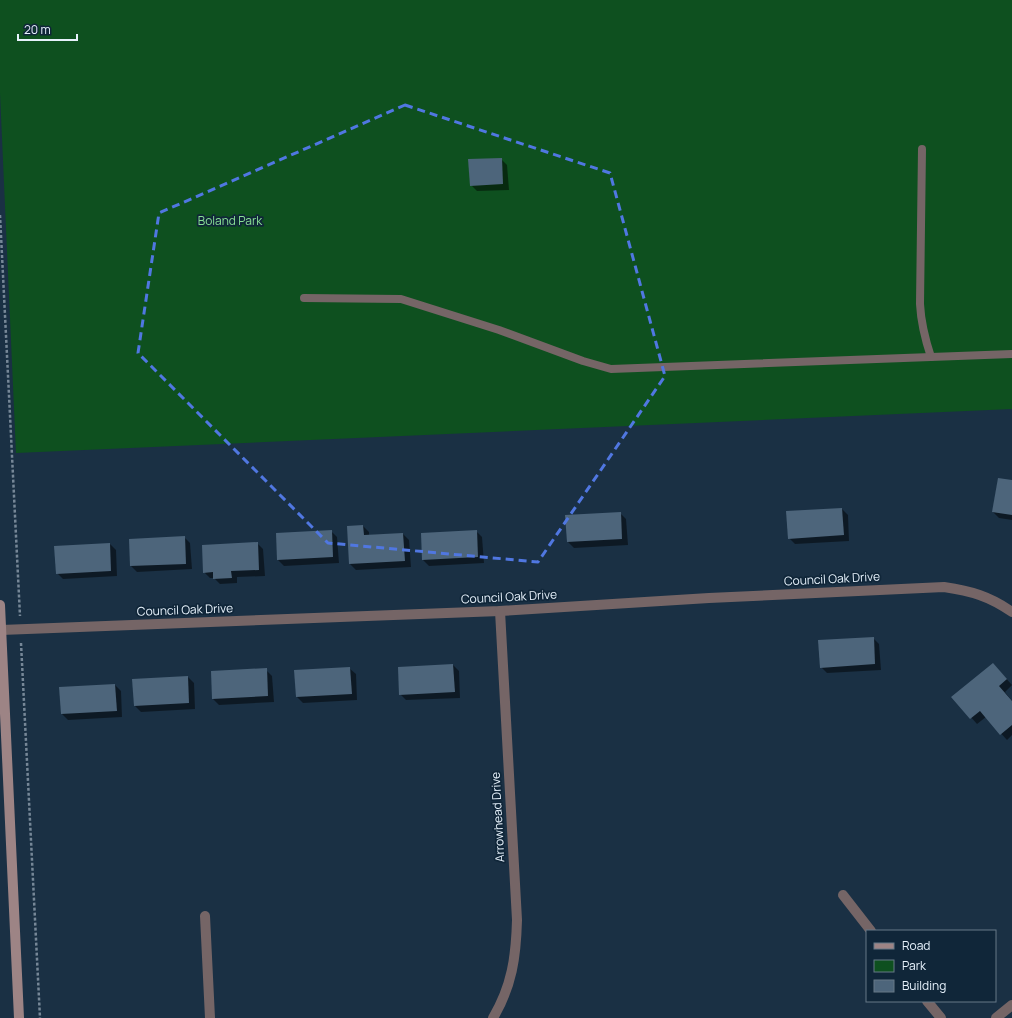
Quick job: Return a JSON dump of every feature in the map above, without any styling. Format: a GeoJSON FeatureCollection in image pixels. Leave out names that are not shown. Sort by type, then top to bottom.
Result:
{"type":"FeatureCollection","features":[{"type":"Feature","properties":{"kind":"street","name":"Council Oak Drive"},"geometry":{"type":"LineString","coordinates":[[1,630],[500,611],[709,598],[944,587],[970,591],[997,602],[1012,612]]}},
{"type":"Feature","properties":{"kind":"street"},"geometry":{"type":"LineString","coordinates":[[0,605],[20,1018]]}},
{"type":"Feature","properties":{"kind":"street","name":"Arrowhead Drive"},"geometry":{"type":"LineString","coordinates":[[493,1018],[503,1002],[509,985],[516,944],[517,928],[500,611]]}},
{"type":"Feature","properties":{"kind":"street"},"geometry":{"type":"LineString","coordinates":[[843,895],[870,930]]}},
{"type":"Feature","properties":{"kind":"street"},"geometry":{"type":"LineString","coordinates":[[205,916],[210,1018]]}},
{"type":"Feature","properties":{"kind":"street"},"geometry":{"type":"LineString","coordinates":[[928,1002],[941,1018]]}},
{"type":"Feature","properties":{"kind":"street"},"geometry":{"type":"LineString","coordinates":[[996,1018],[1012,1005]]}},
{"type":"Feature","properties":{"kind":"lane"},"geometry":{"type":"LineString","coordinates":[[922,149],[920,320],[931,357]]}},
{"type":"Feature","properties":{"kind":"lane"},"geometry":{"type":"LineString","coordinates":[[304,298],[401,300],[499,330],[583,362],[612,369],[1012,354]]}},
{"type":"Feature","properties":{"kind":"path"},"geometry":{"type":"LineString","coordinates":[[0,215],[20,612]]}},
{"type":"Feature","properties":{"kind":"path"},"geometry":{"type":"LineString","coordinates":[[21,648],[40,1018]]}},
{"type":"Feature","properties":{"kind":"highlighted area"},"geometry":{"type":"Polygon","coordinates":[[[405,105],[610,173],[665,376],[538,562],[328,543],[138,353],[159,213],[405,105]]]}},
{"type":"Feature","properties":{"kind":"green space","name":"Boland Park"},"geometry":{"type":"Polygon","coordinates":[[[0,0],[1012,0],[1012,409],[16,453],[0,93],[0,0]]]}},
{"type":"Feature","properties":{"kind":"building"},"geometry":{"type":"Polygon","coordinates":[[[502,158],[503,184],[470,186],[468,159],[502,158]]]}},
{"type":"Feature","properties":{"kind":"building"},"geometry":{"type":"Polygon","coordinates":[[[998,478],[1012,480],[1012,515],[992,512],[998,478]]]}},
{"type":"Feature","properties":{"kind":"building"},"geometry":{"type":"Polygon","coordinates":[[[842,508],[844,535],[788,539],[786,511],[842,508]]]}},
{"type":"Feature","properties":{"kind":"building"},"geometry":{"type":"Polygon","coordinates":[[[621,512],[622,539],[567,542],[565,515],[621,512]]]}},
{"type":"Feature","properties":{"kind":"building"},"geometry":{"type":"Polygon","coordinates":[[[363,525],[364,535],[403,533],[405,561],[349,564],[347,526],[363,525]]]}},
{"type":"Feature","properties":{"kind":"building"},"geometry":{"type":"Polygon","coordinates":[[[332,530],[333,557],[277,560],[276,533],[332,530]]]}},
{"type":"Feature","properties":{"kind":"building"},"geometry":{"type":"Polygon","coordinates":[[[477,530],[478,557],[422,560],[421,533],[477,530]]]}},
{"type":"Feature","properties":{"kind":"building"},"geometry":{"type":"Polygon","coordinates":[[[185,536],[186,564],[130,566],[129,539],[185,536]]]}},
{"type":"Feature","properties":{"kind":"building"},"geometry":{"type":"Polygon","coordinates":[[[258,542],[259,570],[231,571],[232,578],[213,579],[213,572],[203,573],[202,545],[258,542]]]}},
{"type":"Feature","properties":{"kind":"building"},"geometry":{"type":"Polygon","coordinates":[[[110,543],[111,571],[56,574],[54,546],[110,543]]]}},
{"type":"Feature","properties":{"kind":"building"},"geometry":{"type":"Polygon","coordinates":[[[874,637],[875,664],[820,668],[818,640],[874,637]]]}},
{"type":"Feature","properties":{"kind":"building"},"geometry":{"type":"Polygon","coordinates":[[[993,663],[1007,679],[999,686],[1012,701],[1012,725],[1000,735],[980,711],[970,719],[951,697],[993,663]]]}},
{"type":"Feature","properties":{"kind":"building"},"geometry":{"type":"Polygon","coordinates":[[[453,664],[455,692],[399,695],[398,667],[453,664]]]}},
{"type":"Feature","properties":{"kind":"building"},"geometry":{"type":"Polygon","coordinates":[[[350,667],[352,694],[296,697],[294,670],[350,667]]]}},
{"type":"Feature","properties":{"kind":"building"},"geometry":{"type":"Polygon","coordinates":[[[267,668],[268,696],[212,699],[211,671],[267,668]]]}},
{"type":"Feature","properties":{"kind":"building"},"geometry":{"type":"Polygon","coordinates":[[[188,676],[189,703],[134,706],[132,679],[188,676]]]}},
{"type":"Feature","properties":{"kind":"building"},"geometry":{"type":"Polygon","coordinates":[[[115,684],[117,711],[61,714],[59,687],[115,684]]]}}]}
